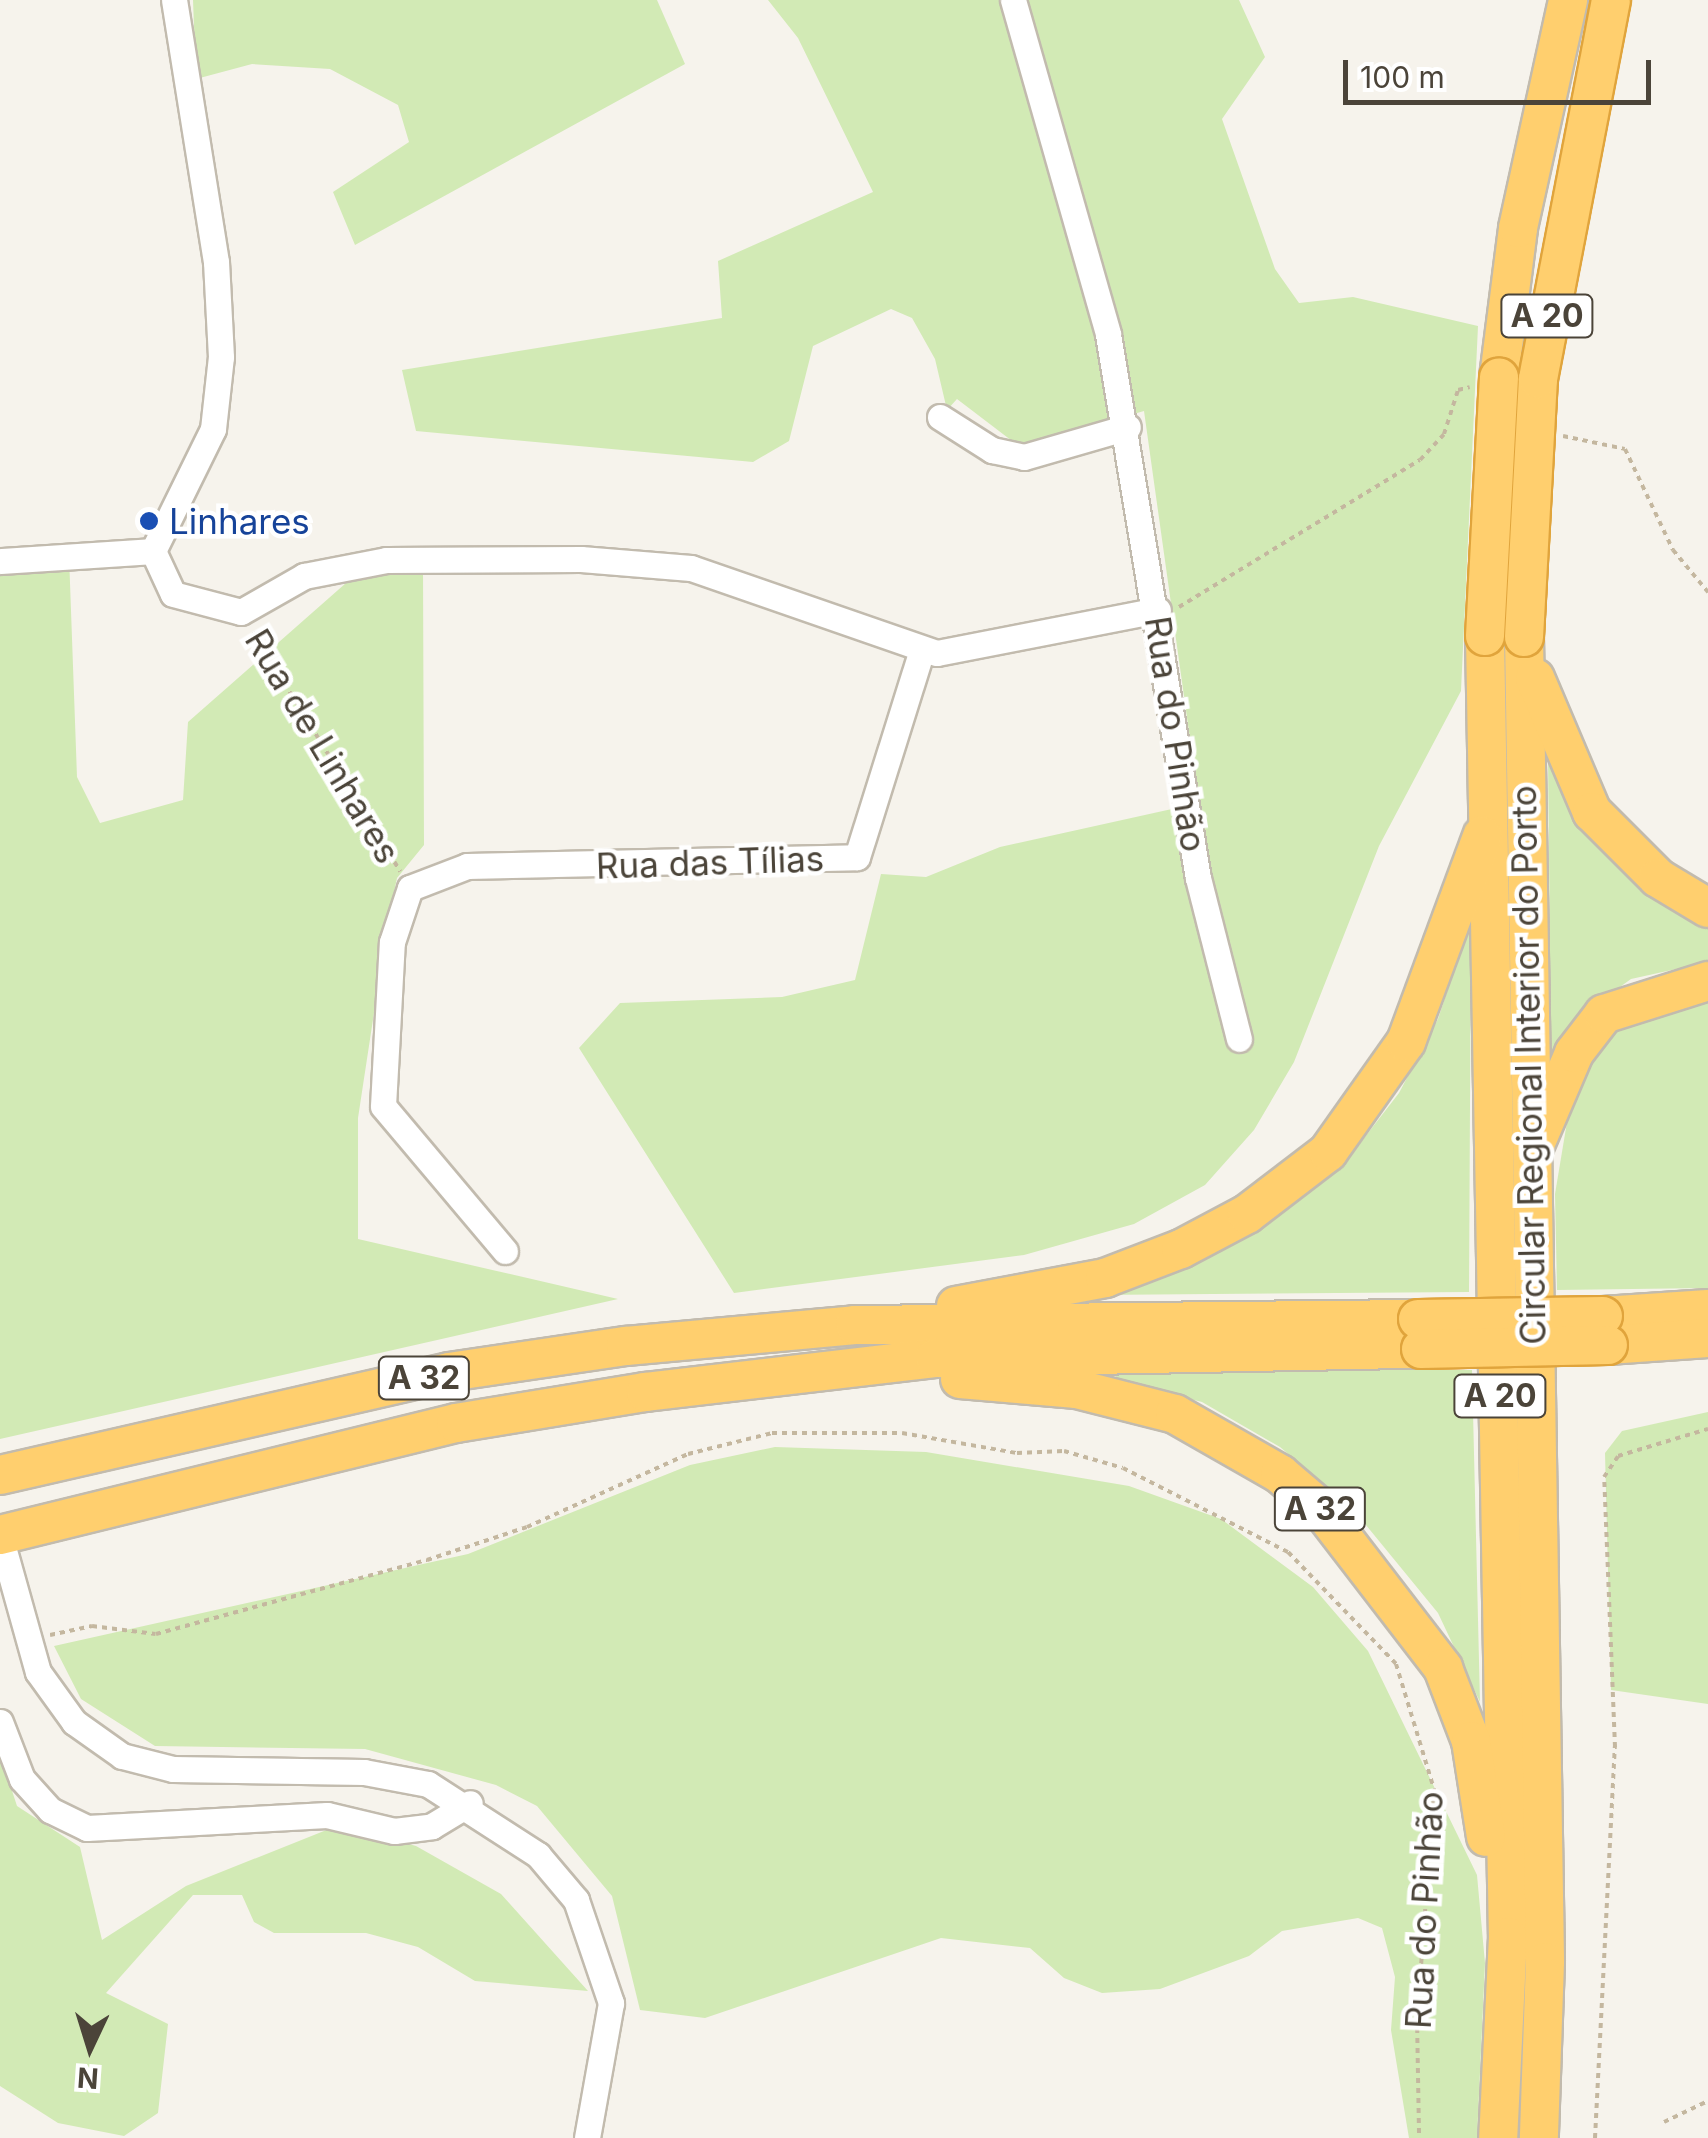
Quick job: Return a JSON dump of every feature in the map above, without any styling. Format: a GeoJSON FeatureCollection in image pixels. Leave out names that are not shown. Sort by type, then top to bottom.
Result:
{"type":"FeatureCollection","features":[{"type":"Feature","properties":{"kind":"highway","name":"Circular Regional Interior do Porto"},"geometry":{"type":"LineString","coordinates":[[1498,2138],[1502,1973],[1485,636],[1488,504],[1516,247],[1568,0]]}},
{"type":"Feature","properties":{"kind":"highway","name":"Circular Regional Interior do Porto"},"geometry":{"type":"LineString","coordinates":[[1539,2138],[1545,1962],[1524,637],[1538,379],[1611,0]]}},
{"type":"Feature","properties":{"kind":"highway"},"geometry":{"type":"LineString","coordinates":[[1524,637],[1545,716],[1592,812],[1658,878],[1708,908]]}},
{"type":"Feature","properties":{"kind":"highway","name":"A 32"},"geometry":{"type":"LineString","coordinates":[[0,1475],[449,1372],[854,1325],[1106,1278],[1248,1214],[1328,1152],[1406,1042],[1488,819]]}},
{"type":"Feature","properties":{"kind":"highway"},"geometry":{"type":"LineString","coordinates":[[1530,1158],[1574,1053],[1604,1014],[1708,981]]}},
{"type":"Feature","properties":{"kind":"highway","name":"A 32"},"geometry":{"type":"LineString","coordinates":[[1606,1330],[1708,1309]]}},
{"type":"Feature","properties":{"kind":"highway","name":"A 32"},"geometry":{"type":"LineString","coordinates":[[854,1325],[1420,1334]]}},
{"type":"Feature","properties":{"kind":"highway","name":"A 32"},"geometry":{"type":"LineString","coordinates":[[0,1536],[456,1422],[935,1358],[1420,1334],[1606,1330],[1708,1338]]}},
{"type":"Feature","properties":{"kind":"highway","name":"A 32"},"geometry":{"type":"LineString","coordinates":[[838,1370],[1126,1398],[1230,1441],[1320,1508],[1415,1623],[1459,1701],[1502,1973]]}},
{"type":"Feature","properties":{"kind":"street"},"geometry":{"type":"LineString","coordinates":[[153,550],[213,430],[221,357],[216,262],[174,0]]}},
{"type":"Feature","properties":{"kind":"street","name":"Rua do Pinhão"},"geometry":{"type":"LineString","coordinates":[[1013,0],[1128,426],[1198,878],[1239,1038]]}},
{"type":"Feature","properties":{"kind":"street"},"geometry":{"type":"LineString","coordinates":[[940,417],[992,450],[1024,457],[1128,426]]}},
{"type":"Feature","properties":{"kind":"street"},"geometry":{"type":"LineString","coordinates":[[0,562],[153,550]]}},
{"type":"Feature","properties":{"kind":"street"},"geometry":{"type":"LineString","coordinates":[[153,550],[173,594],[241,612],[304,576],[386,560],[581,559],[691,568],[922,650],[1158,610]]}},
{"type":"Feature","properties":{"kind":"street","name":"Rua das Tílias"},"geometry":{"type":"LineString","coordinates":[[410,888],[468,866],[857,857],[922,650]]}},
{"type":"Feature","properties":{"kind":"street","name":"Rua de Linhares"},"geometry":{"type":"LineString","coordinates":[[410,888],[392,942],[379,1089],[505,1251]]}},
{"type":"Feature","properties":{"kind":"street"},"geometry":{"type":"LineString","coordinates":[[0,1536],[26,1635],[74,1722],[122,1756],[173,1768],[364,1772],[470,1803],[538,1855],[598,1945],[610,2002],[587,2138]]}},
{"type":"Feature","properties":{"kind":"street"},"geometry":{"type":"LineString","coordinates":[[0,1722],[22,1778],[50,1810],[87,1828],[327,1814],[394,1830],[432,1826],[470,1803]]}},
{"type":"Feature","properties":{"kind":"path"},"geometry":{"type":"LineString","coordinates":[[1158,610],[1189,604],[1420,460],[1444,434],[1458,390],[1482,393]]}},
{"type":"Feature","properties":{"kind":"path"},"geometry":{"type":"LineString","coordinates":[[1548,428],[1625,449],[1673,550],[1708,592]]}},
{"type":"Feature","properties":{"kind":"path","name":"Rua de Linhares"},"geometry":{"type":"LineString","coordinates":[[241,612],[410,888]]}},
{"type":"Feature","properties":{"kind":"path"},"geometry":{"type":"LineString","coordinates":[[1594,2138],[1616,1748],[1604,1477],[1618,1456],[1708,1428]]}},
{"type":"Feature","properties":{"kind":"path","name":"Rua do Pinhão"},"geometry":{"type":"LineString","coordinates":[[26,1635],[92,1626],[156,1634],[373,1575],[527,1527],[688,1454],[772,1433],[902,1433],[1018,1453],[1064,1451],[1204,1502],[1288,1552],[1396,1664],[1428,1757],[1419,2138]]}},
{"type":"Feature","properties":{"kind":"path"},"geometry":{"type":"LineString","coordinates":[[1664,2122],[1708,2102]]}},
{"type":"Feature","properties":{"kind":"green space"},"geometry":{"type":"Polygon","coordinates":[[[193,0],[657,0],[685,64],[355,245],[333,192],[409,142],[398,105],[330,69],[252,64],[196,79],[193,0]]]}},
{"type":"Feature","properties":{"kind":"green space"},"geometry":{"type":"Polygon","coordinates":[[[768,0],[1239,0],[1265,57],[1222,119],[1275,269],[1299,303],[1353,297],[1478,326],[1461,691],[1379,846],[1294,1062],[1254,1130],[1205,1185],[1134,1224],[1024,1255],[734,1293],[579,1048],[620,1003],[782,997],[855,980],[881,874],[926,877],[1000,847],[1199,803],[1144,411],[1020,447],[957,399],[947,410],[935,359],[912,318],[891,309],[813,346],[789,441],[753,462],[416,431],[402,370],[722,318],[718,261],[873,192],[798,38],[768,0]]]}},
{"type":"Feature","properties":{"kind":"green space"},"geometry":{"type":"Polygon","coordinates":[[[69,555],[77,777],[100,823],[183,800],[188,722],[346,583],[423,566],[424,845],[397,878],[388,921],[358,1118],[358,1239],[618,1299],[0,1439],[0,565],[69,555]]]}},
{"type":"Feature","properties":{"kind":"green space"},"geometry":{"type":"Polygon","coordinates":[[[1548,759],[1585,816],[1708,917],[1708,962],[1631,979],[1578,1017],[1551,1052],[1548,759]]]}},
{"type":"Feature","properties":{"kind":"green space"},"geometry":{"type":"Polygon","coordinates":[[[1471,919],[1469,1292],[1094,1295],[1259,1220],[1344,1164],[1399,1093],[1438,1019],[1471,919]]]}},
{"type":"Feature","properties":{"kind":"green space"},"geometry":{"type":"Polygon","coordinates":[[[1708,997],[1708,1288],[1557,1290],[1555,1194],[1571,1098],[1595,1053],[1627,1021],[1708,997]]]}},
{"type":"Feature","properties":{"kind":"green space"},"geometry":{"type":"Polygon","coordinates":[[[1115,1370],[1472,1370],[1480,1702],[1438,1613],[1352,1508],[1280,1447],[1202,1402],[1116,1380],[1115,1370]]]}},
{"type":"Feature","properties":{"kind":"green space"},"geometry":{"type":"Polygon","coordinates":[[[1708,1412],[1708,1704],[1611,1690],[1605,1453],[1622,1431],[1708,1412]]]}},
{"type":"Feature","properties":{"kind":"green space"},"geometry":{"type":"Polygon","coordinates":[[[775,1447],[926,1452],[1129,1486],[1221,1519],[1313,1587],[1368,1651],[1477,1875],[1485,1963],[1477,2138],[1409,2138],[1391,2030],[1395,1977],[1382,1928],[1358,1918],[1282,1931],[1249,1956],[1160,1989],[1102,1993],[1064,1978],[1030,1948],[941,1938],[705,2018],[640,2010],[612,1896],[537,1806],[496,1785],[365,1749],[155,1746],[81,1699],[54,1646],[468,1554],[690,1465],[775,1447]]]}},
{"type":"Feature","properties":{"kind":"green space"},"geometry":{"type":"Polygon","coordinates":[[[0,1754],[17,1806],[80,1847],[102,1940],[186,1886],[339,1825],[416,1846],[501,1894],[588,1991],[475,1981],[418,1947],[366,1933],[274,1933],[254,1922],[242,1895],[193,1895],[106,1993],[168,2024],[158,2113],[124,2136],[58,2123],[0,2086],[0,1754]]]}},
{"type":"Feature","properties":{"kind":"place","name":"Linhares"},"geometry":{"type":"Point","coordinates":[149,521]}}]}
